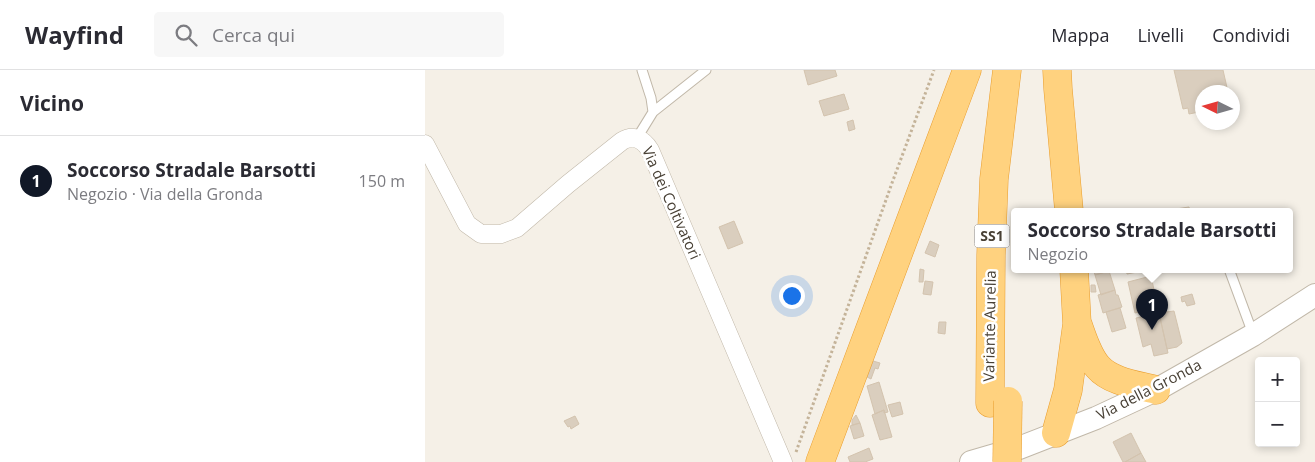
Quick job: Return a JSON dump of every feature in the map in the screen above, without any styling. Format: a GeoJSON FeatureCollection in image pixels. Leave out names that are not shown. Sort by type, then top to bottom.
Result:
{"type":"FeatureCollection","features":[{"type":"Feature","properties":{"kind":"highway"},"geometry":{"type":"LineString","coordinates":[[809,459],[967,70]]}},
{"type":"Feature","properties":{"kind":"highway","name":"Variante Aurelia"},"geometry":{"type":"LineString","coordinates":[[1007,70],[994,189],[991,255],[999,402],[1007,462]]}},
{"type":"Feature","properties":{"kind":"highway","name":"Variante Aurelia"},"geometry":{"type":"LineString","coordinates":[[1011,208],[1016,135],[1024,70]]}},
{"type":"Feature","properties":{"kind":"highway"},"geometry":{"type":"LineString","coordinates":[[1057,70],[1069,208]]}},
{"type":"Feature","properties":{"kind":"highway","name":"Variante Aurelia"},"geometry":{"type":"LineString","coordinates":[[989,462],[999,402],[1008,319],[1011,221]]}},
{"type":"Feature","properties":{"kind":"highway"},"geometry":{"type":"LineString","coordinates":[[1056,433],[1068,390],[1077,324],[1074,273]]}},
{"type":"Feature","properties":{"kind":"highway"},"geometry":{"type":"LineString","coordinates":[[1077,324],[1091,356],[1098,367],[1105,373],[1123,381],[1156,390]]}},
{"type":"Feature","properties":{"kind":"street","name":"Via dei Coltivatori"},"geometry":{"type":"LineString","coordinates":[[425,144],[467,224],[481,234],[501,234],[517,228],[622,141],[637,138],[645,142],[809,459]]}},
{"type":"Feature","properties":{"kind":"street","name":"Via della Gronda"},"geometry":{"type":"LineString","coordinates":[[971,462],[1019,448],[1096,418],[1156,390],[1253,335],[1315,295]]}},
{"type":"Feature","properties":{"kind":"lane"},"geometry":{"type":"LineString","coordinates":[[642,70],[651,98],[653,112]]}},
{"type":"Feature","properties":{"kind":"lane"},"geometry":{"type":"LineString","coordinates":[[637,138],[653,112],[706,70]]}},
{"type":"Feature","properties":{"kind":"lane"},"geometry":{"type":"LineString","coordinates":[[1230,273],[1253,335]]}},
{"type":"Feature","properties":{"kind":"path"},"geometry":{"type":"LineString","coordinates":[[809,459],[892,183],[934,70]]}},
{"type":"Feature","properties":{"kind":"building"},"geometry":{"type":"Polygon","coordinates":[[[804,70],[835,70],[837,76],[808,85],[804,70]]]}},
{"type":"Feature","properties":{"kind":"building"},"geometry":{"type":"Polygon","coordinates":[[[1174,70],[1223,70],[1226,85],[1195,85],[1195,113],[1189,114],[1188,108],[1183,109],[1174,70]]]}},
{"type":"Feature","properties":{"kind":"building"},"geometry":{"type":"Polygon","coordinates":[[[844,94],[849,109],[824,116],[819,101],[844,94]]]}},
{"type":"Feature","properties":{"kind":"building"},"geometry":{"type":"Polygon","coordinates":[[[853,120],[855,129],[849,131],[847,122],[853,120]]]}},
{"type":"Feature","properties":{"kind":"building"},"geometry":{"type":"Polygon","coordinates":[[[734,221],[743,243],[728,249],[719,227],[734,221]]]}},
{"type":"Feature","properties":{"kind":"building"},"geometry":{"type":"Polygon","coordinates":[[[930,241],[939,245],[935,257],[925,253],[930,241]]]}},
{"type":"Feature","properties":{"kind":"building"},"geometry":{"type":"Polygon","coordinates":[[[920,269],[924,270],[923,282],[919,282],[920,269]]]}},
{"type":"Feature","properties":{"kind":"building"},"geometry":{"type":"Polygon","coordinates":[[[1110,273],[1115,290],[1101,295],[1095,275],[1110,273]]]}},
{"type":"Feature","properties":{"kind":"building"},"geometry":{"type":"Polygon","coordinates":[[[1151,276],[1158,308],[1135,313],[1128,282],[1151,276]]]}},
{"type":"Feature","properties":{"kind":"building"},"geometry":{"type":"Polygon","coordinates":[[[925,281],[933,282],[931,295],[923,294],[925,281]]]}},
{"type":"Feature","properties":{"kind":"building"},"geometry":{"type":"Polygon","coordinates":[[[1091,285],[1095,285],[1096,292],[1091,292],[1091,285]]]}},
{"type":"Feature","properties":{"kind":"building"},"geometry":{"type":"Polygon","coordinates":[[[1115,290],[1122,307],[1103,313],[1098,295],[1115,290]]]}},
{"type":"Feature","properties":{"kind":"building"},"geometry":{"type":"Polygon","coordinates":[[[1192,294],[1195,304],[1187,306],[1185,301],[1182,302],[1181,297],[1192,294]]]}},
{"type":"Feature","properties":{"kind":"building"},"geometry":{"type":"Polygon","coordinates":[[[1120,308],[1126,328],[1112,332],[1106,312],[1120,308]]]}},
{"type":"Feature","properties":{"kind":"building"},"geometry":{"type":"Polygon","coordinates":[[[1174,311],[1182,343],[1177,347],[1167,349],[1159,313],[1174,311]]]}},
{"type":"Feature","properties":{"kind":"building"},"geometry":{"type":"Polygon","coordinates":[[[1159,313],[1168,353],[1154,356],[1151,344],[1143,347],[1136,318],[1159,313]]]}},
{"type":"Feature","properties":{"kind":"building"},"geometry":{"type":"Polygon","coordinates":[[[939,322],[946,322],[945,334],[938,333],[939,322]]]}},
{"type":"Feature","properties":{"kind":"building"},"geometry":{"type":"Polygon","coordinates":[[[873,361],[880,363],[878,369],[875,368],[871,379],[867,377],[873,361]]]}},
{"type":"Feature","properties":{"kind":"building"},"geometry":{"type":"Polygon","coordinates":[[[879,382],[888,412],[884,413],[884,410],[875,414],[867,386],[879,382]]]}},
{"type":"Feature","properties":{"kind":"building"},"geometry":{"type":"Polygon","coordinates":[[[900,402],[903,414],[892,417],[888,405],[900,402]]]}},
{"type":"Feature","properties":{"kind":"building"},"geometry":{"type":"Polygon","coordinates":[[[884,410],[892,437],[880,440],[872,415],[884,410]]]}},
{"type":"Feature","properties":{"kind":"building"},"geometry":{"type":"Polygon","coordinates":[[[856,415],[860,423],[852,425],[852,420],[856,415]]]}},
{"type":"Feature","properties":{"kind":"building"},"geometry":{"type":"Polygon","coordinates":[[[575,416],[579,424],[571,429],[564,421],[575,416]]]}},
{"type":"Feature","properties":{"kind":"building"},"geometry":{"type":"Polygon","coordinates":[[[860,423],[864,436],[854,439],[850,426],[860,423]]]}},
{"type":"Feature","properties":{"kind":"building"},"geometry":{"type":"Polygon","coordinates":[[[1131,433],[1141,453],[1123,462],[1113,442],[1131,433]]]}},
{"type":"Feature","properties":{"kind":"building"},"geometry":{"type":"Polygon","coordinates":[[[869,448],[873,459],[865,462],[850,462],[848,457],[869,448]]]}},
{"type":"Feature","properties":{"kind":"building"},"geometry":{"type":"Polygon","coordinates":[[[1141,453],[1146,462],[1125,462],[1141,453]]]}},
{"type":"Feature","properties":{"kind":"place","name":"Soccorso Stradale Barsotti"},"geometry":{"type":"Point","coordinates":[1152,330]}}]}
